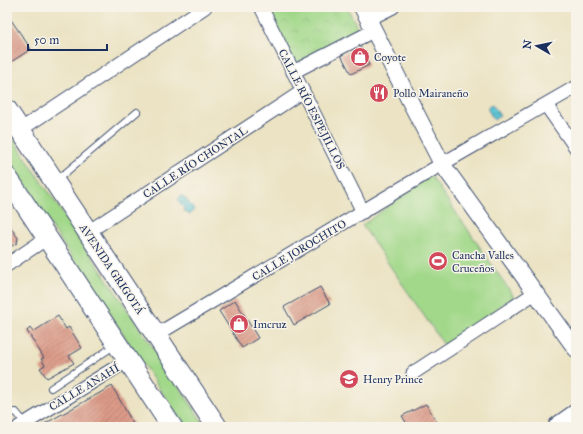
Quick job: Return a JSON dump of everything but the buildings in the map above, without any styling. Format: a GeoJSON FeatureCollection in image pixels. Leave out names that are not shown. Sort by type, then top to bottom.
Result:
{"type":"FeatureCollection","features":[{"type":"Feature","properties":{"kind":"highway"},"geometry":{"type":"LineString","coordinates":[[559,427],[576,415]]}},
{"type":"Feature","properties":{"kind":"main road","name":"AVENIDA GRIGOTÁ"},"geometry":{"type":"LineString","coordinates":[[7,110],[217,427]]}},
{"type":"Feature","properties":{"kind":"main road"},"geometry":{"type":"LineString","coordinates":[[7,178],[172,427]]}},
{"type":"Feature","properties":{"kind":"street"},"geometry":{"type":"LineString","coordinates":[[20,130],[205,7]]}},
{"type":"Feature","properties":{"kind":"street","name":"CALLE RÍO ESPEJILLOS"},"geometry":{"type":"LineString","coordinates":[[261,7],[363,212]]}},
{"type":"Feature","properties":{"kind":"street"},"geometry":{"type":"LineString","coordinates":[[293,72],[369,19],[393,7]]}},
{"type":"Feature","properties":{"kind":"street"},"geometry":{"type":"LineString","coordinates":[[369,19],[442,164],[576,349]]}},
{"type":"Feature","properties":{"kind":"street","name":"CALLE JOROCHITO"},"geometry":{"type":"LineString","coordinates":[[156,336],[442,164],[576,87]]}},
{"type":"Feature","properties":{"kind":"street","name":"CALLE RÍO CHONTAL"},"geometry":{"type":"LineString","coordinates":[[88,232],[303,91]]}},
{"type":"Feature","properties":{"kind":"street"},"geometry":{"type":"LineString","coordinates":[[546,105],[576,148]]}},
{"type":"Feature","properties":{"kind":"street"},"geometry":{"type":"LineString","coordinates":[[7,265],[47,238]]}},
{"type":"Feature","properties":{"kind":"street"},"geometry":{"type":"LineString","coordinates":[[413,373],[535,293]]}},
{"type":"Feature","properties":{"kind":"street","name":"CALLE ANAHÍ"},"geometry":{"type":"LineString","coordinates":[[22,425],[128,360]]}},
{"type":"Feature","properties":{"kind":"lane"},"geometry":{"type":"LineString","coordinates":[[54,182],[137,112]]}},
{"type":"Feature","properties":{"kind":"lane"},"geometry":{"type":"LineString","coordinates":[[51,388],[117,344]]}},
{"type":"Feature","properties":{"kind":"lane"},"geometry":{"type":"LineString","coordinates":[[7,413],[16,412],[22,425]]}},
{"type":"Feature","properties":{"kind":"green space"},"geometry":{"type":"Polygon","coordinates":[[[268,7],[347,7],[360,33],[296,67],[268,7]]]}},
{"type":"Feature","properties":{"kind":"green space"},"geometry":{"type":"Polygon","coordinates":[[[7,130],[206,427],[185,427],[7,160],[7,130]]]}},
{"type":"Feature","properties":{"kind":"green space","name":"Cancha Valles Cruceños"},"geometry":{"type":"Polygon","coordinates":[[[431,176],[514,297],[444,345],[362,225],[431,176]]]}},
{"type":"Feature","properties":{"kind":"water"},"geometry":{"type":"Polygon","coordinates":[[[492,104],[500,116],[494,120],[487,108],[492,104]]]}},
{"type":"Feature","properties":{"kind":"water"},"geometry":{"type":"Polygon","coordinates":[[[181,196],[184,197],[194,209],[190,215],[183,210],[184,206],[181,205],[178,200],[181,196]]]}},
{"type":"Feature","properties":{"kind":"place","name":"Coyote"},"geometry":{"type":"Point","coordinates":[360,57]}},
{"type":"Feature","properties":{"kind":"place","name":"Pollo Mairaneño"},"geometry":{"type":"Point","coordinates":[379,93]}},
{"type":"Feature","properties":{"kind":"place","name":"Cancha Valles Cruceños"},"geometry":{"type":"Point","coordinates":[438,261]}},
{"type":"Feature","properties":{"kind":"place","name":"Imcruz"},"geometry":{"type":"Point","coordinates":[239,324]}},
{"type":"Feature","properties":{"kind":"place","name":"Henry Prince"},"geometry":{"type":"Point","coordinates":[349,379]}}]}
